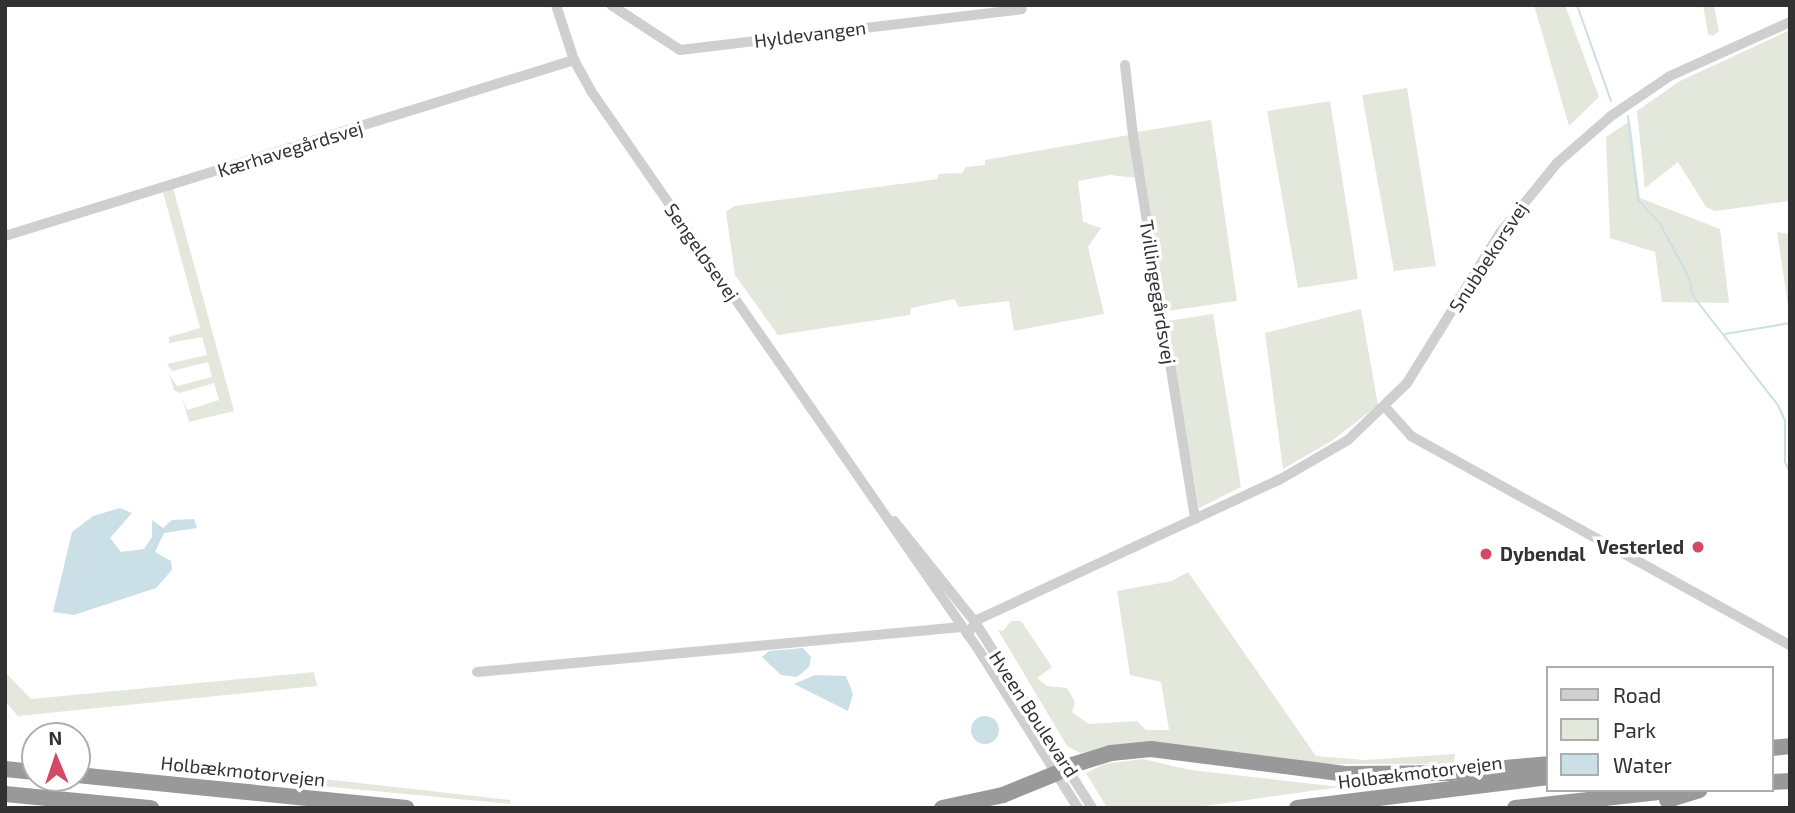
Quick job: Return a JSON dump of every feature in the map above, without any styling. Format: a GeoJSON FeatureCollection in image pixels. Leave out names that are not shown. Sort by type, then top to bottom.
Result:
{"type":"FeatureCollection","features":[{"type":"Feature","properties":{"kind":"highway"},"geometry":{"type":"LineString","coordinates":[[942,808],[1003,795],[1111,753],[1151,749],[1347,774],[1450,773],[1546,764]]}},
{"type":"Feature","properties":{"kind":"highway","name":"Holbækmotorvejen"},"geometry":{"type":"LineString","coordinates":[[91,776],[405,808]]}},
{"type":"Feature","properties":{"kind":"highway","name":"Holbækmotorvejen"},"geometry":{"type":"LineString","coordinates":[[1297,808],[1546,777]]}},
{"type":"Feature","properties":{"kind":"highway"},"geometry":{"type":"LineString","coordinates":[[1515,808],[1659,792]]}},
{"type":"Feature","properties":{"kind":"highway"},"geometry":{"type":"LineString","coordinates":[[1609,808],[1659,802],[1692,792]]}},
{"type":"Feature","properties":{"kind":"highway"},"geometry":{"type":"LineString","coordinates":[[5,794],[151,808]]}},
{"type":"Feature","properties":{"kind":"street","name":"Sengeløsevej"},"geometry":{"type":"LineString","coordinates":[[556,5],[574,60],[964,631]]}},
{"type":"Feature","properties":{"kind":"street","name":"Hyldevangen"},"geometry":{"type":"LineString","coordinates":[[611,5],[680,50],[1022,9]]}},
{"type":"Feature","properties":{"kind":"street","name":"Snubbekorsvej"},"geometry":{"type":"LineString","coordinates":[[978,627],[1016,605],[1319,460],[1386,408],[1426,357],[1500,233],[1557,163],[1611,116],[1670,76],[1790,22]]}},
{"type":"Feature","properties":{"kind":"street","name":"Kærhavegårdsvej"},"geometry":{"type":"LineString","coordinates":[[5,236],[574,60]]}},
{"type":"Feature","properties":{"kind":"street","name":"Tvillingegårdsvej"},"geometry":{"type":"LineString","coordinates":[[1125,65],[1133,135],[1195,519]]}},
{"type":"Feature","properties":{"kind":"street"},"geometry":{"type":"LineString","coordinates":[[1386,408],[1411,436],[1790,645]]}},
{"type":"Feature","properties":{"kind":"street","name":"Sengeløsevej"},"geometry":{"type":"LineString","coordinates":[[867,490],[978,627]]}},
{"type":"Feature","properties":{"kind":"street"},"geometry":{"type":"LineString","coordinates":[[477,672],[964,631],[978,627]]}},
{"type":"Feature","properties":{"kind":"street","name":"Hveen Boulevard"},"geometry":{"type":"LineString","coordinates":[[978,627],[1063,770],[1076,804]]}},
{"type":"Feature","properties":{"kind":"street","name":"Hveen Boulevard"},"geometry":{"type":"LineString","coordinates":[[964,631],[1092,808]]}},
{"type":"Feature","properties":{"kind":"green space"},"geometry":{"type":"Polygon","coordinates":[[[1534,5],[1565,5],[1599,97],[1569,126],[1534,5]]]}},
{"type":"Feature","properties":{"kind":"green space"},"geometry":{"type":"Polygon","coordinates":[[[1703,5],[1714,5],[1719,31],[1713,36],[1708,34],[1703,5]]]}},
{"type":"Feature","properties":{"kind":"green space"},"geometry":{"type":"Polygon","coordinates":[[[1790,30],[1790,201],[1715,211],[1706,207],[1678,162],[1645,188],[1637,111],[1680,81],[1790,30]]]}},
{"type":"Feature","properties":{"kind":"green space"},"geometry":{"type":"Polygon","coordinates":[[[1407,88],[1436,266],[1394,271],[1362,95],[1407,88]]]}},
{"type":"Feature","properties":{"kind":"green space"},"geometry":{"type":"Polygon","coordinates":[[[1330,101],[1358,279],[1298,288],[1267,111],[1330,101]]]}},
{"type":"Feature","properties":{"kind":"green space"},"geometry":{"type":"Polygon","coordinates":[[[1211,120],[1237,301],[1167,311],[1137,132],[1211,120]]]}},
{"type":"Feature","properties":{"kind":"green space"},"geometry":{"type":"Polygon","coordinates":[[[1630,121],[1640,198],[1720,229],[1729,303],[1662,302],[1655,252],[1610,238],[1606,137],[1630,121]]]}},
{"type":"Feature","properties":{"kind":"green space"},"geometry":{"type":"Polygon","coordinates":[[[1129,135],[1137,178],[1110,175],[1078,181],[1083,222],[1101,228],[1088,247],[1104,314],[1014,331],[1009,301],[959,307],[954,299],[911,308],[910,315],[778,335],[735,275],[726,212],[734,206],[938,179],[938,174],[962,173],[966,167],[985,165],[985,160],[1129,135]]]}},
{"type":"Feature","properties":{"kind":"green space"},"geometry":{"type":"Polygon","coordinates":[[[173,188],[234,411],[189,422],[182,397],[187,410],[219,400],[214,383],[180,393],[174,390],[169,374],[177,386],[212,377],[208,362],[172,371],[167,364],[207,355],[202,337],[169,343],[169,337],[200,328],[163,192],[173,188]]]}},
{"type":"Feature","properties":{"kind":"green space"},"geometry":{"type":"Polygon","coordinates":[[[1777,232],[1790,234],[1790,312],[1789,312],[1777,232]]]}},
{"type":"Feature","properties":{"kind":"green space"},"geometry":{"type":"Polygon","coordinates":[[[1361,309],[1378,405],[1333,440],[1283,469],[1265,333],[1361,309]]]}},
{"type":"Feature","properties":{"kind":"green space"},"geometry":{"type":"Polygon","coordinates":[[[1213,314],[1241,487],[1199,508],[1167,321],[1213,314]]]}},
{"type":"Feature","properties":{"kind":"green space"},"geometry":{"type":"Polygon","coordinates":[[[1188,572],[1316,756],[1364,760],[1455,754],[1454,764],[1309,764],[1117,745],[1080,753],[1067,746],[998,630],[1003,631],[1011,621],[1021,621],[1052,667],[1037,678],[1047,686],[1067,688],[1075,702],[1072,712],[1089,724],[1137,721],[1146,730],[1169,730],[1161,682],[1130,675],[1117,591],[1172,581],[1188,572]]]}},
{"type":"Feature","properties":{"kind":"green space"},"geometry":{"type":"Polygon","coordinates":[[[5,672],[31,699],[314,672],[317,686],[18,716],[5,701],[5,672]]]}},
{"type":"Feature","properties":{"kind":"green space"},"geometry":{"type":"Polygon","coordinates":[[[1143,759],[1190,770],[1340,787],[1204,806],[1107,808],[1086,773],[1104,764],[1143,759]]]}},
{"type":"Feature","properties":{"kind":"green space"},"geometry":{"type":"Polygon","coordinates":[[[324,779],[510,800],[510,804],[322,786],[324,779]]]}},
{"type":"Feature","properties":{"kind":"water"},"geometry":{"type":"Polygon","coordinates":[[[120,508],[132,513],[110,538],[121,552],[144,549],[152,537],[152,520],[163,528],[172,520],[194,519],[197,528],[164,533],[155,552],[171,561],[172,570],[156,588],[74,615],[53,612],[72,532],[93,516],[120,508]]]}},
{"type":"Feature","properties":{"kind":"water"},"geometry":{"type":"Polygon","coordinates":[[[803,648],[811,657],[809,667],[797,677],[781,675],[762,657],[769,651],[803,648]]]}},
{"type":"Feature","properties":{"kind":"water"},"geometry":{"type":"Polygon","coordinates":[[[815,675],[846,676],[853,694],[848,711],[794,684],[815,675]]]}},
{"type":"Feature","properties":{"kind":"water"},"geometry":{"type":"Polygon","coordinates":[[[985,716],[995,720],[999,730],[995,740],[985,744],[975,740],[971,730],[975,720],[985,716]]]}},
{"type":"Feature","properties":{"kind":"waterway"},"geometry":{"type":"LineString","coordinates":[[1577,5],[1611,101]]}},
{"type":"Feature","properties":{"kind":"waterway"},"geometry":{"type":"LineString","coordinates":[[1628,116],[1638,200],[1659,222],[1689,278],[1693,296],[1778,405],[1785,421],[1785,462],[1790,473]]}},
{"type":"Feature","properties":{"kind":"waterway"},"geometry":{"type":"LineString","coordinates":[[1725,334],[1790,323]]}},
{"type":"Feature","properties":{"kind":"place","name":"Vesterled"},"geometry":{"type":"Point","coordinates":[1698,547]}},
{"type":"Feature","properties":{"kind":"place","name":"Dybendal"},"geometry":{"type":"Point","coordinates":[1486,554]}}]}
